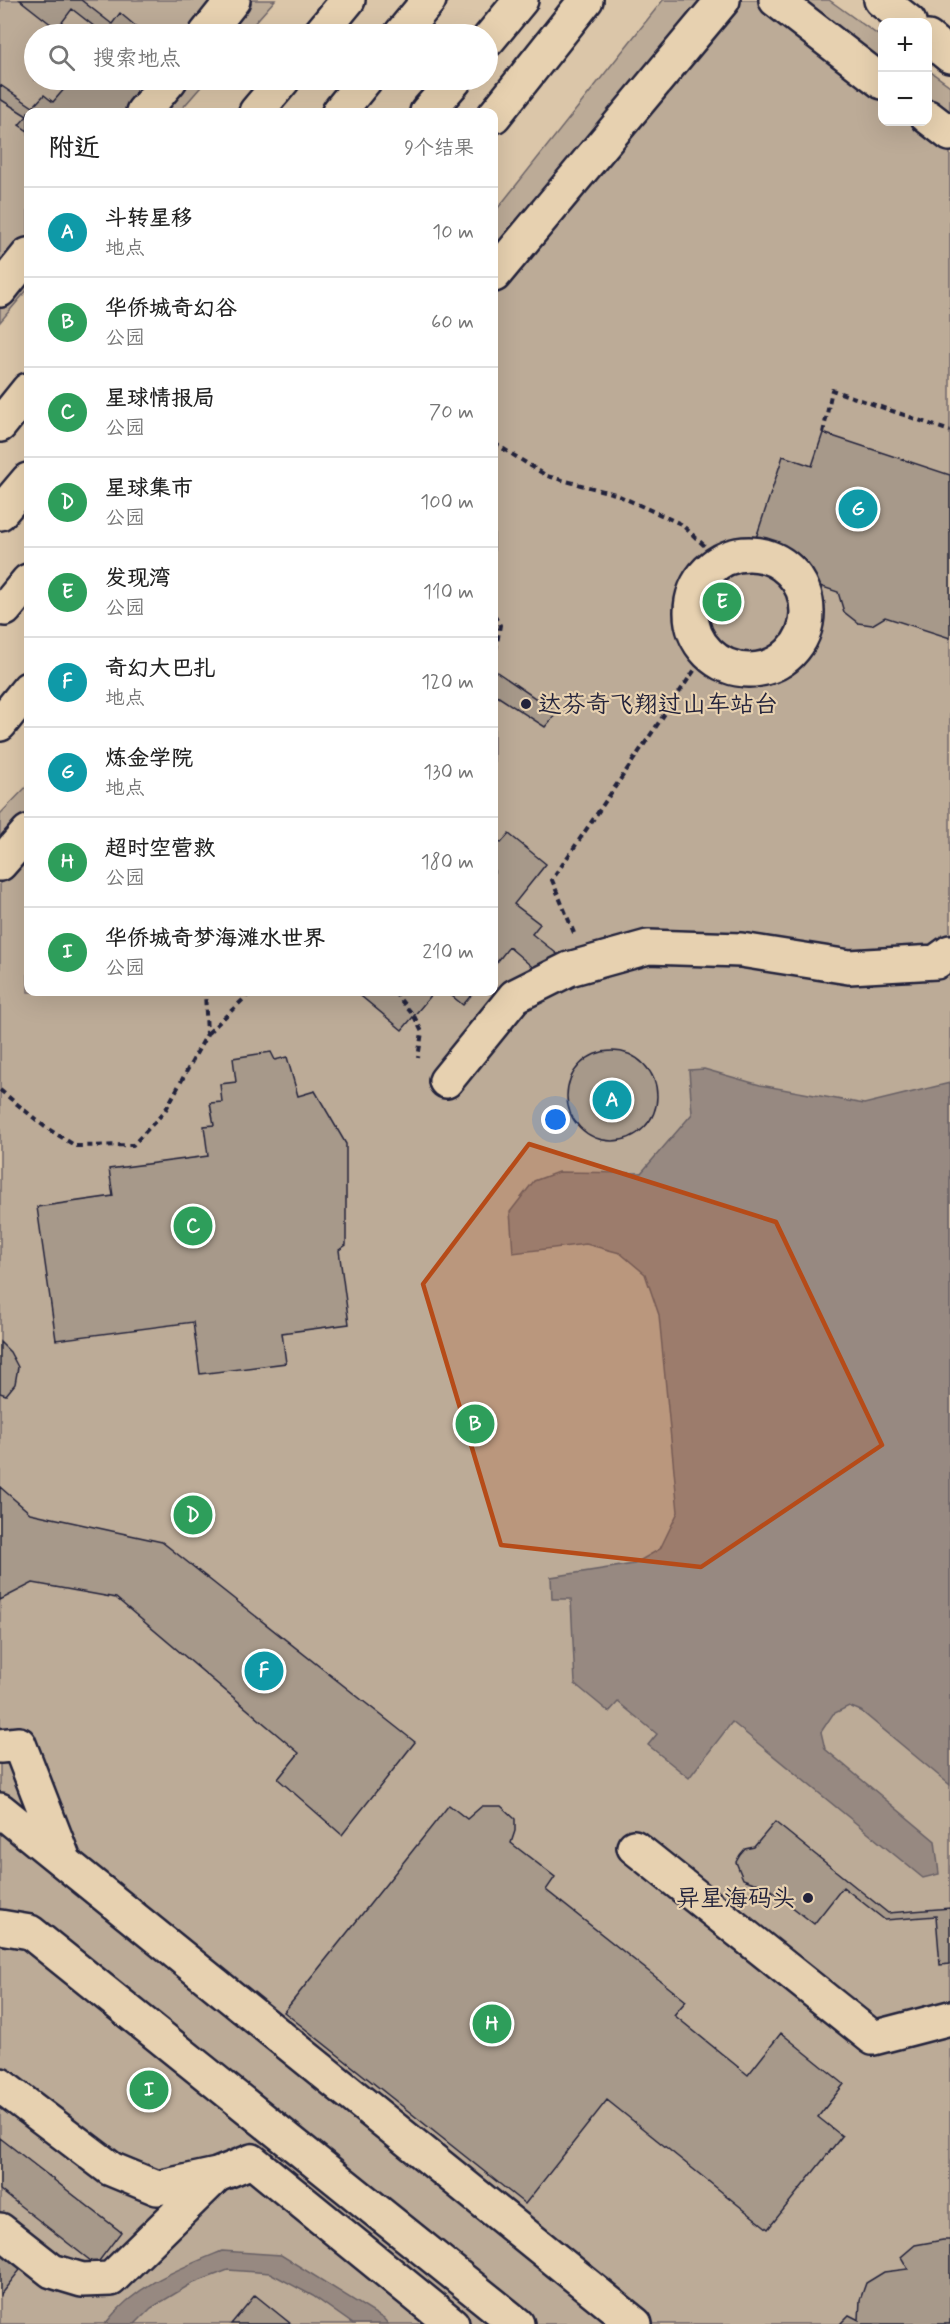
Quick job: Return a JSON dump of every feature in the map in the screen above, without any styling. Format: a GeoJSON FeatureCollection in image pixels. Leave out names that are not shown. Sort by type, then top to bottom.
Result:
{"type":"FeatureCollection","features":[{"type":"Feature","properties":{"kind":"street"},"geometry":{"type":"LineString","coordinates":[[214,24],[234,0]]}},
{"type":"Feature","properties":{"kind":"street"},"geometry":{"type":"LineString","coordinates":[[328,24],[348,0]]}},
{"type":"Feature","properties":{"kind":"street"},"geometry":{"type":"LineString","coordinates":[[409,24],[429,0]]}},
{"type":"Feature","properties":{"kind":"street"},"geometry":{"type":"LineString","coordinates":[[498,28],[520,0]]}},
{"type":"Feature","properties":{"kind":"street"},"geometry":{"type":"LineString","coordinates":[[498,111],[586,0]]}},
{"type":"Feature","properties":{"kind":"street"},"geometry":{"type":"LineString","coordinates":[[498,270],[723,0]]}},
{"type":"Feature","properties":{"kind":"street"},"geometry":{"type":"LineString","coordinates":[[776,0],[878,79]]}},
{"type":"Feature","properties":{"kind":"street"},"geometry":{"type":"LineString","coordinates":[[881,0],[904,18]]}},
{"type":"Feature","properties":{"kind":"street"},"geometry":{"type":"LineString","coordinates":[[932,42],[950,56]]}},
{"type":"Feature","properties":{"kind":"street"},"geometry":{"type":"LineString","coordinates":[[146,108],[162,90]]}},
{"type":"Feature","properties":{"kind":"street"},"geometry":{"type":"LineString","coordinates":[[259,108],[275,90]]}},
{"type":"Feature","properties":{"kind":"street"},"geometry":{"type":"LineString","coordinates":[[342,108],[357,90]]}},
{"type":"Feature","properties":{"kind":"street"},"geometry":{"type":"LineString","coordinates":[[430,108],[446,90]]}},
{"type":"Feature","properties":{"kind":"street"},"geometry":{"type":"LineString","coordinates":[[932,121],[950,134]]}},
{"type":"Feature","properties":{"kind":"street"},"geometry":{"type":"LineString","coordinates":[[0,290],[24,260]]}},
{"type":"Feature","properties":{"kind":"street"},"geometry":{"type":"LineString","coordinates":[[0,425],[24,395]]}},
{"type":"Feature","properties":{"kind":"street"},"geometry":{"type":"LineString","coordinates":[[0,513],[24,485]]}},
{"type":"Feature","properties":{"kind":"street"},"geometry":{"type":"LineString","coordinates":[[748,554],[767,557],[784,566],[797,580],[805,597],[807,615],[803,633],[794,648],[781,661],[762,669],[743,670],[723,664],[706,652],[696,637],[690,618],[691,599],[699,581],[712,566],[721,561],[729,557],[748,554]]}},
{"type":"Feature","properties":{"kind":"street"},"geometry":{"type":"LineString","coordinates":[[5,609],[24,586]]}},
{"type":"Feature","properties":{"kind":"street"},"geometry":{"type":"LineString","coordinates":[[0,723],[24,694]]}},
{"type":"Feature","properties":{"kind":"street"},"geometry":{"type":"LineString","coordinates":[[0,864],[24,837]]}},
{"type":"Feature","properties":{"kind":"street"},"geometry":{"type":"LineString","coordinates":[[446,1081],[515,996],[569,969],[648,947],[741,950],[849,968],[936,962],[950,952]]}},
{"type":"Feature","properties":{"kind":"street"},"geometry":{"type":"LineString","coordinates":[[0,1746],[19,1744],[64,1862]]}},
{"type":"Feature","properties":{"kind":"street"},"geometry":{"type":"LineString","coordinates":[[0,1810],[635,2324]]}},
{"type":"Feature","properties":{"kind":"street"},"geometry":{"type":"LineString","coordinates":[[634,1847],[873,2038],[950,2018]]}},
{"type":"Feature","properties":{"kind":"street"},"geometry":{"type":"LineString","coordinates":[[0,1927],[30,1932],[517,2324]]}},
{"type":"Feature","properties":{"kind":"street"},"geometry":{"type":"LineString","coordinates":[[0,2085],[111,2169],[157,2188],[217,2175],[252,2161]]}},
{"type":"Feature","properties":{"kind":"street"},"geometry":{"type":"LineString","coordinates":[[252,2161],[262,2120]]}},
{"type":"Feature","properties":{"kind":"street"},"geometry":{"type":"LineString","coordinates":[[252,2161],[452,2324]]}},
{"type":"Feature","properties":{"kind":"street"},"geometry":{"type":"LineString","coordinates":[[0,2230],[52,2271],[82,2280],[111,2279],[217,2175]]}},
{"type":"Feature","properties":{"kind":"path"},"geometry":{"type":"LineString","coordinates":[[823,432],[832,390],[950,431]]}},
{"type":"Feature","properties":{"kind":"path"},"geometry":{"type":"LineString","coordinates":[[498,445],[547,476],[615,494],[681,524],[721,561]]}},
{"type":"Feature","properties":{"kind":"path"},"geometry":{"type":"LineString","coordinates":[[498,622],[500,626],[498,638]]}},
{"type":"Feature","properties":{"kind":"path"},"geometry":{"type":"LineString","coordinates":[[587,964],[552,880],[706,652]]}},
{"type":"Feature","properties":{"kind":"path"},"geometry":{"type":"LineString","coordinates":[[205,996],[207,1034]]}},
{"type":"Feature","properties":{"kind":"path"},"geometry":{"type":"LineString","coordinates":[[0,1090],[45,1127],[76,1146],[133,1145],[165,1111],[207,1034],[247,996]]}},
{"type":"Feature","properties":{"kind":"path"},"geometry":{"type":"LineString","coordinates":[[397,996],[414,1016],[422,1032],[418,1058]]}},
{"type":"Feature","properties":{"kind":"highlighted area"},"geometry":{"type":"Polygon","coordinates":[[[529,1144],[776,1222],[882,1445],[701,1567],[501,1545],[423,1284],[529,1144]]]}},
{"type":"Feature","properties":{"kind":"shaded area"},"geometry":{"type":"Polygon","coordinates":[[[0,0],[275,0],[254,24],[24,24],[24,90],[198,90],[182,108],[24,108],[24,294],[0,322],[0,0]]]}},
{"type":"Feature","properties":{"kind":"shaded area"},"geometry":{"type":"Polygon","coordinates":[[[663,0],[829,0],[878,35],[878,126],[932,126],[932,73],[950,86],[950,2324],[0,2324],[0,814],[24,789],[24,996],[498,996],[498,208],[663,0]]]}},
{"type":"Feature","properties":{"kind":"shaded area"},"geometry":{"type":"Polygon","coordinates":[[[704,1069],[760,1085],[864,1104],[950,1083],[950,1785],[861,1711],[849,1706],[833,1714],[821,1732],[825,1749],[935,1841],[939,1874],[923,1878],[732,1722],[689,1778],[648,1745],[657,1734],[618,1702],[609,1712],[575,1684],[571,1599],[552,1599],[551,1577],[634,1564],[660,1549],[678,1512],[659,1315],[645,1274],[620,1253],[586,1244],[513,1253],[510,1212],[534,1181],[558,1172],[641,1173],[692,1114],[689,1070],[704,1069]]]}},
{"type":"Feature","properties":{"kind":"shaded area"},"geometry":{"type":"Polygon","coordinates":[[[222,2251],[281,2255],[384,2319],[388,2324],[353,2324],[313,2296],[270,2273],[228,2270],[191,2284],[151,2308],[135,2324],[105,2324],[130,2299],[158,2280],[222,2251]]]}},
{"type":"Feature","properties":{"kind":"building"},"geometry":{"type":"Polygon","coordinates":[[[20,0],[81,0],[112,24],[91,24],[72,9],[61,24],[51,24],[20,0]]]}},
{"type":"Feature","properties":{"kind":"building"},"geometry":{"type":"Polygon","coordinates":[[[120,13],[133,24],[112,24],[120,13]]]}},
{"type":"Feature","properties":{"kind":"building"},"geometry":{"type":"Polygon","coordinates":[[[0,85],[33,107],[44,95],[53,102],[63,90],[149,90],[134,108],[24,108],[24,114],[0,99],[0,85]]]}},
{"type":"Feature","properties":{"kind":"building"},"geometry":{"type":"Polygon","coordinates":[[[823,433],[950,475],[950,638],[885,617],[872,625],[858,623],[844,612],[838,592],[799,579],[805,560],[754,544],[783,456],[812,466],[823,433]]]}},
{"type":"Feature","properties":{"kind":"building","name":"达芬奇飞翔过山车站台"},"geometry":{"type":"Polygon","coordinates":[[[498,673],[557,713],[545,727],[498,697],[498,673]]]}},
{"type":"Feature","properties":{"kind":"building"},"geometry":{"type":"Polygon","coordinates":[[[509,834],[546,864],[514,904],[540,924],[532,934],[561,957],[544,977],[509,947],[498,961],[498,840],[501,843],[509,834]]]}},
{"type":"Feature","properties":{"kind":"building"},"geometry":{"type":"Polygon","coordinates":[[[361,996],[431,996],[402,1030],[361,996]]]}},
{"type":"Feature","properties":{"kind":"building"},"geometry":{"type":"Polygon","coordinates":[[[452,996],[471,996],[463,1005],[452,996]]]}},
{"type":"Feature","properties":{"kind":"building"},"geometry":{"type":"Polygon","coordinates":[[[612,1051],[629,1054],[644,1064],[654,1079],[657,1096],[654,1113],[644,1128],[629,1138],[612,1141],[595,1138],[580,1128],[570,1113],[567,1096],[570,1079],[580,1064],[595,1054],[612,1051]]]}},
{"type":"Feature","properties":{"kind":"building"},"geometry":{"type":"Polygon","coordinates":[[[271,1052],[275,1060],[287,1057],[298,1096],[315,1091],[346,1144],[346,1245],[339,1250],[349,1324],[282,1333],[286,1363],[200,1374],[193,1322],[56,1340],[37,1207],[113,1196],[109,1169],[208,1156],[204,1126],[214,1125],[210,1103],[222,1102],[220,1084],[236,1082],[233,1058],[271,1052]]]}},
{"type":"Feature","properties":{"kind":"building"},"geometry":{"type":"Polygon","coordinates":[[[0,1342],[10,1352],[18,1367],[15,1384],[6,1395],[0,1393],[0,1342]]]}},
{"type":"Feature","properties":{"kind":"building"},"geometry":{"type":"Polygon","coordinates":[[[0,1487],[30,1513],[162,1542],[415,1742],[342,1835],[278,1779],[299,1753],[116,1598],[33,1583],[0,1600],[0,1487]]]}},
{"type":"Feature","properties":{"kind":"building"},"geometry":{"type":"Polygon","coordinates":[[[449,1805],[467,1819],[482,1806],[501,1806],[515,1819],[515,1831],[511,1843],[555,1877],[546,1890],[686,2001],[674,2015],[748,2075],[781,2033],[844,2084],[818,2117],[842,2136],[768,2229],[607,2100],[525,2204],[284,2012],[449,1805]]]}},
{"type":"Feature","properties":{"kind":"building","name":"异星海码头"},"geometry":{"type":"Polygon","coordinates":[[[775,1822],[888,1913],[950,1908],[950,1964],[940,1965],[936,1916],[885,1920],[843,1887],[814,1924],[763,1884],[743,1879],[736,1862],[745,1849],[754,1847],[775,1822]]]}},
{"type":"Feature","properties":{"kind":"building"},"geometry":{"type":"Polygon","coordinates":[[[0,2138],[121,2232],[96,2265],[0,2190],[0,2138]]]}},
{"type":"Feature","properties":{"kind":"building"},"geometry":{"type":"Polygon","coordinates":[[[950,2240],[950,2324],[840,2324],[849,2315],[859,2320],[860,2300],[866,2283],[884,2272],[908,2269],[901,2257],[915,2245],[950,2240]]]}},
{"type":"Feature","properties":{"kind":"building"},"geometry":{"type":"Polygon","coordinates":[[[0,2247],[24,2265],[0,2295],[0,2247]]]}},
{"type":"Feature","properties":{"kind":"building"},"geometry":{"type":"Polygon","coordinates":[[[255,2295],[291,2324],[231,2324],[255,2295]]]}},
{"type":"Feature","properties":{"kind":"place","name":"炼金学院"},"geometry":{"type":"Point","coordinates":[858,509]}},
{"type":"Feature","properties":{"kind":"place","name":"发现湾"},"geometry":{"type":"Point","coordinates":[722,602]}},
{"type":"Feature","properties":{"kind":"place","name":"达芬奇飞翔过山车站台"},"geometry":{"type":"Point","coordinates":[526,704]}},
{"type":"Feature","properties":{"kind":"place","name":"斗转星移"},"geometry":{"type":"Point","coordinates":[612,1100]}},
{"type":"Feature","properties":{"kind":"place","name":"星球情报局"},"geometry":{"type":"Point","coordinates":[193,1226]}},
{"type":"Feature","properties":{"kind":"place","name":"华侨城奇幻谷"},"geometry":{"type":"Point","coordinates":[475,1424]}},
{"type":"Feature","properties":{"kind":"place","name":"星球集市"},"geometry":{"type":"Point","coordinates":[193,1515]}},
{"type":"Feature","properties":{"kind":"place","name":"奇幻大巴扎"},"geometry":{"type":"Point","coordinates":[264,1671]}},
{"type":"Feature","properties":{"kind":"place","name":"异星海码头"},"geometry":{"type":"Point","coordinates":[808,1898]}},
{"type":"Feature","properties":{"kind":"place","name":"超时空营救"},"geometry":{"type":"Point","coordinates":[492,2024]}},
{"type":"Feature","properties":{"kind":"place","name":"华侨城奇梦海滩水世界"},"geometry":{"type":"Point","coordinates":[149,2090]}}]}
